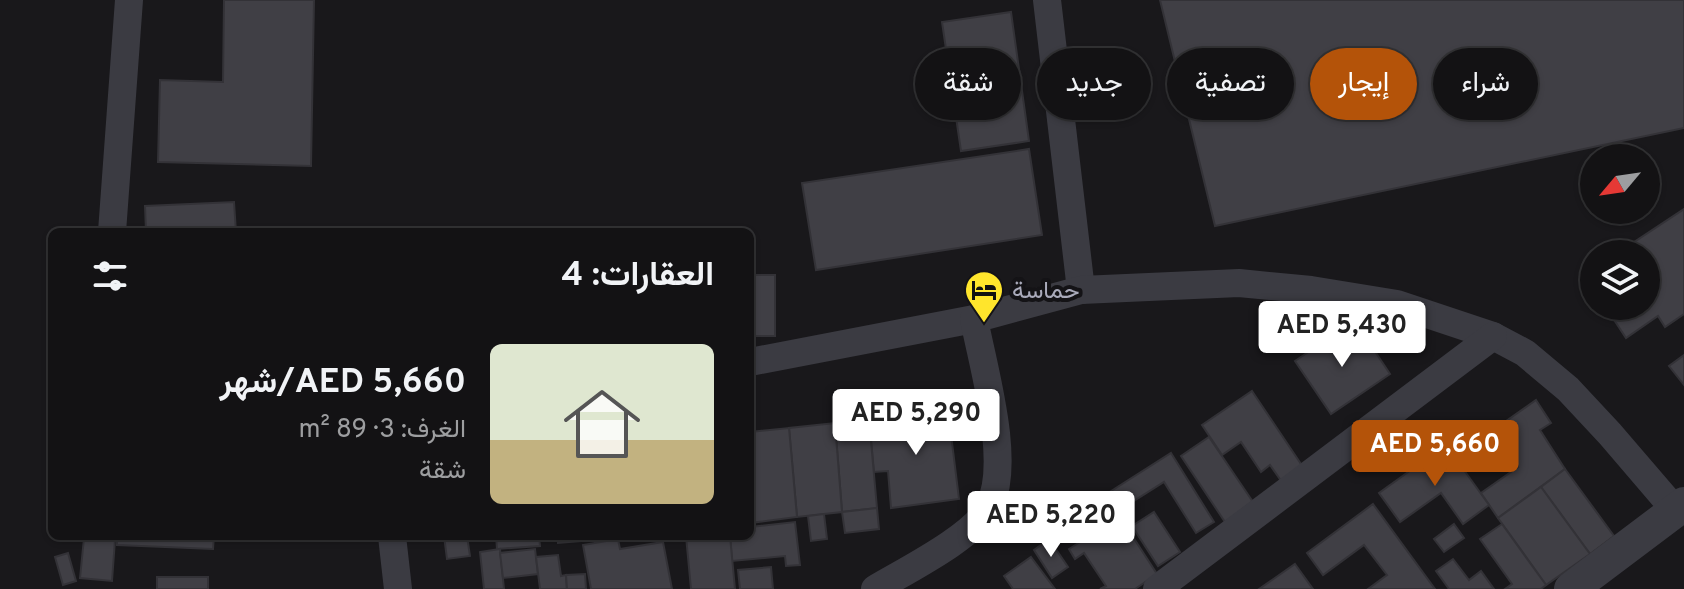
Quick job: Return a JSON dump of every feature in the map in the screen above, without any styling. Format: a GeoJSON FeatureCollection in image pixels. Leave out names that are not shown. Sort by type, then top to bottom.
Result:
{"type":"FeatureCollection","features":[{"type":"Feature","properties":{"kind":"street"},"geometry":{"type":"LineString","coordinates":[[112,228],[129,0]]}},
{"type":"Feature","properties":{"kind":"street"},"geometry":{"type":"LineString","coordinates":[[1047,0],[1081,290]]}},
{"type":"Feature","properties":{"kind":"street"},"geometry":{"type":"LineString","coordinates":[[754,361],[974,319],[1081,290],[1239,283],[1311,290],[1397,304],[1493,336],[1525,353],[1568,389],[1680,508],[1571,589]]}},
{"type":"Feature","properties":{"kind":"street"},"geometry":{"type":"LineString","coordinates":[[875,589],[956,539],[976,524],[989,508],[997,484],[998,448],[974,319]]}},
{"type":"Feature","properties":{"kind":"street"},"geometry":{"type":"LineString","coordinates":[[1157,589],[1493,336]]}},
{"type":"Feature","properties":{"kind":"street"},"geometry":{"type":"LineString","coordinates":[[392,540],[398,589]]}},
{"type":"Feature","properties":{"kind":"building"},"geometry":{"type":"Polygon","coordinates":[[[224,0],[314,0],[311,166],[158,162],[160,80],[223,82],[224,0]]]}},
{"type":"Feature","properties":{"kind":"building"},"geometry":{"type":"Polygon","coordinates":[[[1160,0],[1684,0],[1684,128],[1607,144],[1580,144],[1580,150],[1215,226],[1189,120],[1294,120],[1294,48],[1172,48],[1160,0]]]}},
{"type":"Feature","properties":{"kind":"building"},"geometry":{"type":"Polygon","coordinates":[[[1011,12],[1016,48],[946,48],[942,22],[1011,12]]]}},
{"type":"Feature","properties":{"kind":"building"},"geometry":{"type":"Polygon","coordinates":[[[1021,84],[1029,141],[961,151],[956,120],[1021,120],[1021,84]]]}},
{"type":"Feature","properties":{"kind":"building"},"geometry":{"type":"Polygon","coordinates":[[[1029,149],[1042,235],[816,270],[802,183],[1029,149]]]}},
{"type":"Feature","properties":{"kind":"building"},"geometry":{"type":"Polygon","coordinates":[[[234,202],[236,228],[146,228],[145,206],[234,202]]]}},
{"type":"Feature","properties":{"kind":"building"},"geometry":{"type":"Polygon","coordinates":[[[1684,209],[1684,314],[1665,327],[1660,319],[1660,240],[1637,240],[1684,209]]]}},
{"type":"Feature","properties":{"kind":"building"},"geometry":{"type":"Polygon","coordinates":[[[754,275],[775,275],[775,336],[754,336],[754,275]]]}},
{"type":"Feature","properties":{"kind":"building"},"geometry":{"type":"Polygon","coordinates":[[[1614,320],[1652,320],[1626,338],[1614,320]]]}},
{"type":"Feature","properties":{"kind":"building"},"geometry":{"type":"Polygon","coordinates":[[[1343,329],[1350,340],[1362,332],[1390,374],[1331,414],[1295,361],[1343,329]]]}},
{"type":"Feature","properties":{"kind":"building"},"geometry":{"type":"Polygon","coordinates":[[[1684,355],[1684,385],[1669,366],[1684,355]]]}},
{"type":"Feature","properties":{"kind":"building"},"geometry":{"type":"Polygon","coordinates":[[[1252,391],[1303,467],[1282,482],[1270,465],[1261,472],[1241,442],[1222,455],[1202,425],[1252,391]]]}},
{"type":"Feature","properties":{"kind":"building"},"geometry":{"type":"Polygon","coordinates":[[[1536,400],[1551,423],[1540,430],[1565,469],[1498,518],[1481,493],[1518,467],[1492,431],[1536,400]]]}},
{"type":"Feature","properties":{"kind":"building"},"geometry":{"type":"Polygon","coordinates":[[[948,410],[959,499],[891,508],[888,471],[874,472],[869,419],[948,410]]]}},
{"type":"Feature","properties":{"kind":"building"},"geometry":{"type":"Polygon","coordinates":[[[869,419],[877,508],[842,512],[835,423],[869,419]]]}},
{"type":"Feature","properties":{"kind":"building"},"geometry":{"type":"Polygon","coordinates":[[[835,423],[842,512],[797,517],[789,428],[835,423]]]}},
{"type":"Feature","properties":{"kind":"building"},"geometry":{"type":"Polygon","coordinates":[[[789,428],[797,517],[754,522],[754,432],[789,428]]]}},
{"type":"Feature","properties":{"kind":"building"},"geometry":{"type":"Polygon","coordinates":[[[1209,437],[1253,502],[1225,522],[1181,456],[1209,437]]]}},
{"type":"Feature","properties":{"kind":"building"},"geometry":{"type":"Polygon","coordinates":[[[1446,445],[1489,505],[1463,524],[1441,493],[1400,522],[1379,493],[1446,445]]]}},
{"type":"Feature","properties":{"kind":"building"},"geometry":{"type":"Polygon","coordinates":[[[1171,453],[1214,522],[1196,533],[1164,482],[1118,511],[1108,493],[1171,453]]]}},
{"type":"Feature","properties":{"kind":"building"},"geometry":{"type":"Polygon","coordinates":[[[1565,469],[1614,536],[1590,554],[1541,487],[1565,469]]]}},
{"type":"Feature","properties":{"kind":"building"},"geometry":{"type":"Polygon","coordinates":[[[1541,487],[1590,554],[1546,585],[1498,518],[1541,487]]]}},
{"type":"Feature","properties":{"kind":"building"},"geometry":{"type":"Polygon","coordinates":[[[1107,497],[1157,574],[1135,589],[1100,589],[1106,586],[1084,553],[1075,559],[1069,549],[1088,537],[1081,527],[1071,534],[1065,524],[1107,497]]]}},
{"type":"Feature","properties":{"kind":"building"},"geometry":{"type":"Polygon","coordinates":[[[1373,504],[1435,589],[1368,589],[1387,575],[1364,545],[1323,575],[1307,553],[1373,504]]]}},
{"type":"Feature","properties":{"kind":"building"},"geometry":{"type":"Polygon","coordinates":[[[877,508],[879,529],[845,533],[842,512],[877,508]]]}},
{"type":"Feature","properties":{"kind":"building"},"geometry":{"type":"Polygon","coordinates":[[[1154,512],[1180,552],[1158,566],[1132,526],[1154,512]]]}},
{"type":"Feature","properties":{"kind":"building"},"geometry":{"type":"Polygon","coordinates":[[[824,514],[827,539],[811,541],[808,516],[824,514]]]}},
{"type":"Feature","properties":{"kind":"building"},"geometry":{"type":"Polygon","coordinates":[[[795,522],[800,565],[786,566],[785,556],[732,561],[730,540],[754,540],[754,527],[795,522]]]}},
{"type":"Feature","properties":{"kind":"building"},"geometry":{"type":"Polygon","coordinates":[[[1454,524],[1464,538],[1444,552],[1434,539],[1454,524]]]}},
{"type":"Feature","properties":{"kind":"building"},"geometry":{"type":"Polygon","coordinates":[[[1502,524],[1546,585],[1541,589],[1505,589],[1512,584],[1480,539],[1502,524]]]}},
{"type":"Feature","properties":{"kind":"building"},"geometry":{"type":"Polygon","coordinates":[[[1049,539],[1068,567],[1052,578],[1034,550],[1049,539]]]}},
{"type":"Feature","properties":{"kind":"building"},"geometry":{"type":"Polygon","coordinates":[[[84,540],[115,540],[112,581],[80,578],[84,540]]]}},
{"type":"Feature","properties":{"kind":"building"},"geometry":{"type":"Polygon","coordinates":[[[117,540],[214,540],[213,549],[117,545],[117,540]]]}},
{"type":"Feature","properties":{"kind":"building"},"geometry":{"type":"Polygon","coordinates":[[[445,540],[468,540],[470,556],[447,559],[445,540]]]}},
{"type":"Feature","properties":{"kind":"building"},"geometry":{"type":"Polygon","coordinates":[[[496,540],[539,540],[540,546],[497,549],[496,540]]]}},
{"type":"Feature","properties":{"kind":"building"},"geometry":{"type":"Polygon","coordinates":[[[558,540],[595,540],[558,543],[558,540]]]}},
{"type":"Feature","properties":{"kind":"building"},"geometry":{"type":"Polygon","coordinates":[[[618,540],[620,549],[663,542],[672,589],[591,589],[583,545],[618,540]]]}},
{"type":"Feature","properties":{"kind":"building"},"geometry":{"type":"Polygon","coordinates":[[[686,540],[730,540],[735,589],[691,589],[686,540]]]}},
{"type":"Feature","properties":{"kind":"building"},"geometry":{"type":"Polygon","coordinates":[[[500,549],[504,589],[484,589],[480,552],[500,549]]]}},
{"type":"Feature","properties":{"kind":"building"},"geometry":{"type":"Polygon","coordinates":[[[535,549],[538,574],[503,578],[500,553],[535,549]]]}},
{"type":"Feature","properties":{"kind":"building"},"geometry":{"type":"Polygon","coordinates":[[[68,553],[76,581],[63,585],[55,557],[68,553]]]}},
{"type":"Feature","properties":{"kind":"building"},"geometry":{"type":"Polygon","coordinates":[[[558,555],[561,576],[566,575],[567,589],[540,589],[536,557],[558,555]]]}},
{"type":"Feature","properties":{"kind":"building"},"geometry":{"type":"Polygon","coordinates":[[[1031,557],[1055,589],[1013,589],[1004,576],[1031,557]]]}},
{"type":"Feature","properties":{"kind":"building"},"geometry":{"type":"Polygon","coordinates":[[[1453,559],[1469,580],[1481,571],[1494,589],[1449,589],[1436,571],[1453,559]]]}},
{"type":"Feature","properties":{"kind":"building"},"geometry":{"type":"Polygon","coordinates":[[[1295,564],[1313,589],[1259,589],[1295,564]]]}},
{"type":"Feature","properties":{"kind":"building"},"geometry":{"type":"Polygon","coordinates":[[[771,567],[773,589],[740,589],[738,570],[771,567]]]}},
{"type":"Feature","properties":{"kind":"building"},"geometry":{"type":"Polygon","coordinates":[[[585,574],[586,589],[567,589],[566,575],[585,574]]]}},
{"type":"Feature","properties":{"kind":"building"},"geometry":{"type":"Polygon","coordinates":[[[157,577],[208,577],[208,589],[157,589],[157,577]]]}},
{"type":"Feature","properties":{"kind":"place","name":"حماسة"},"geometry":{"type":"Point","coordinates":[984,324]}}]}
